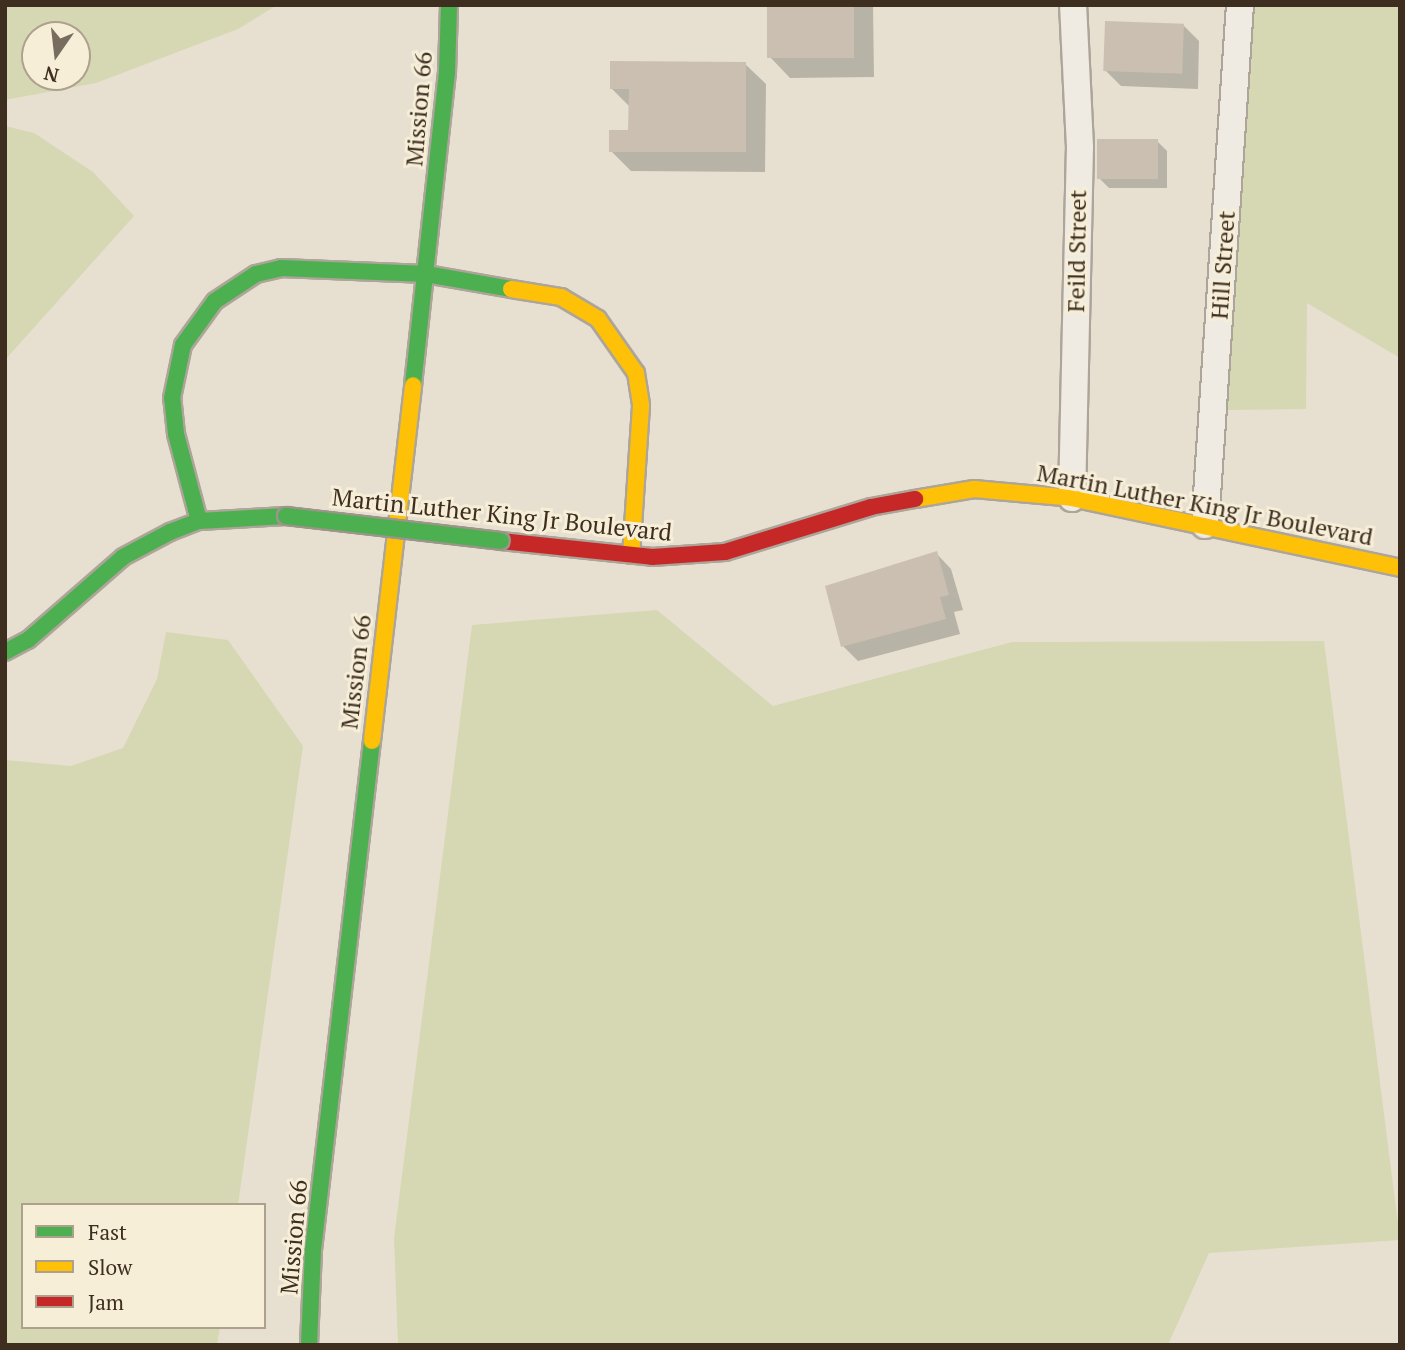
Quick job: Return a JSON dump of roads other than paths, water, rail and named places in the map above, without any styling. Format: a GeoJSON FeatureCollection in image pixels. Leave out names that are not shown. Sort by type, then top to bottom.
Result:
{"type":"FeatureCollection","features":[{"type":"Feature","properties":{"kind":"street","name":"Mission 66"},"geometry":{"type":"LineString","coordinates":[[309,1345],[313,1250],[426,274],[447,73],[449,5]]}},
{"type":"Feature","properties":{"kind":"street","name":"Feild Street"},"geometry":{"type":"LineString","coordinates":[[1072,498],[1080,147],[1073,5]]}},
{"type":"Feature","properties":{"kind":"street","name":"Hill Street"},"geometry":{"type":"LineString","coordinates":[[1205,525],[1240,5]]}},
{"type":"Feature","properties":{"kind":"street"},"geometry":{"type":"LineString","coordinates":[[199,521],[176,434],[172,398],[183,345],[215,301],[256,274],[281,268],[426,274],[561,297],[598,319],[621,346],[636,373],[641,406],[631,555]]}},
{"type":"Feature","properties":{"kind":"street","name":"Martin Luther King Jr Boulevard"},"geometry":{"type":"LineString","coordinates":[[5,652],[28,640],[123,557],[199,521],[286,516],[631,555],[725,552],[871,506],[936,492],[1015,491],[1072,498],[1400,568]]}}]}
